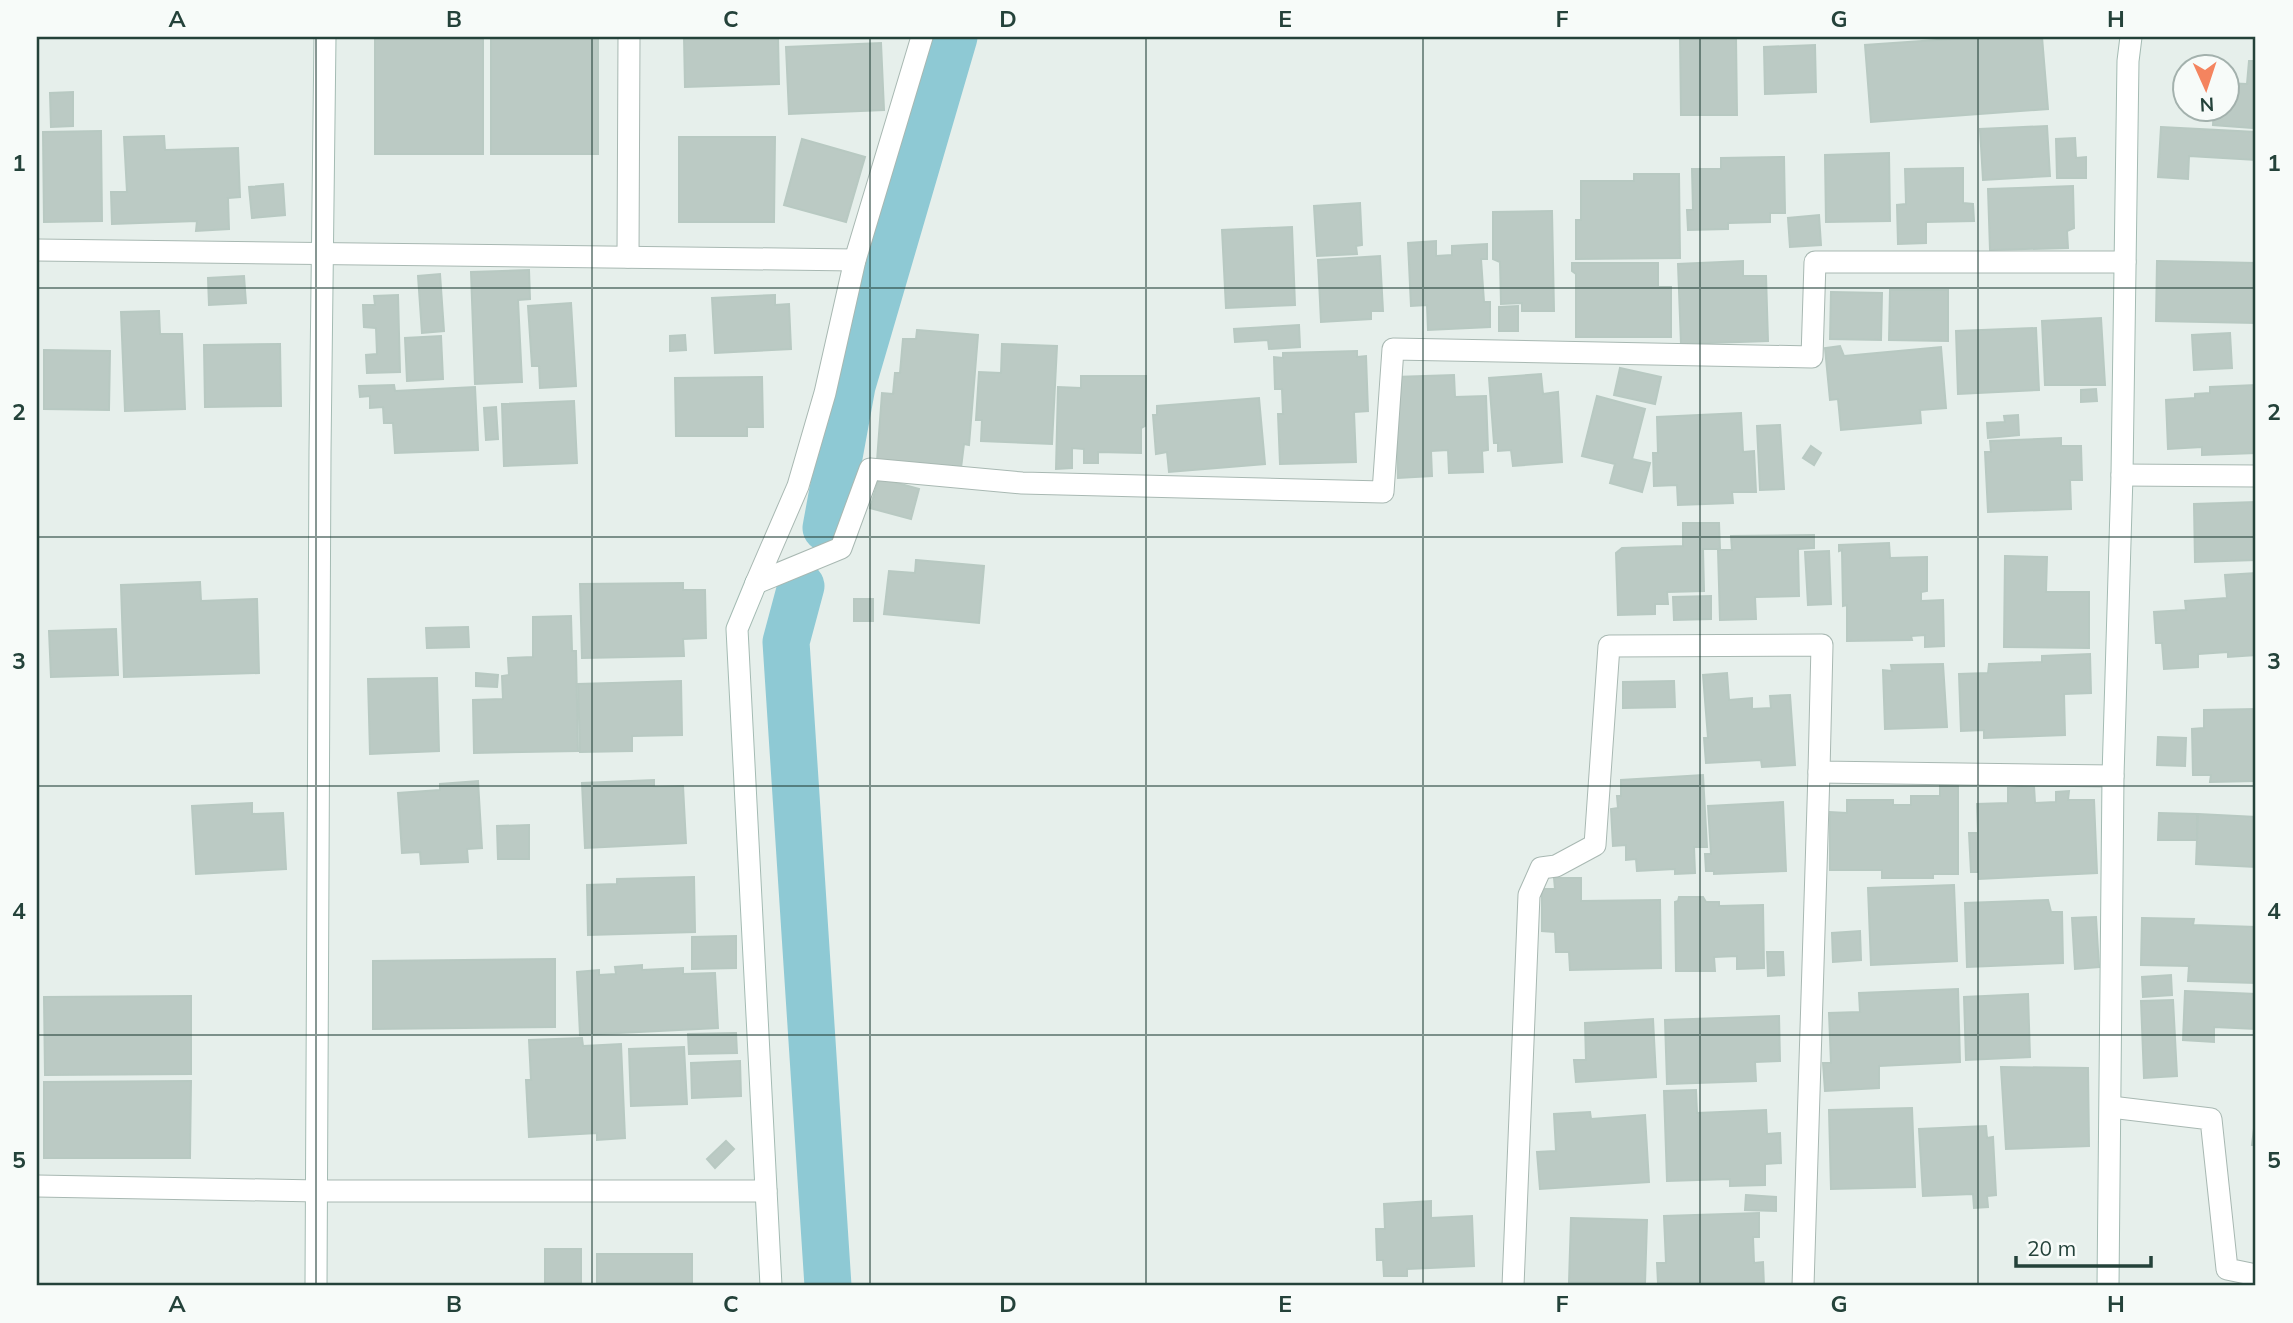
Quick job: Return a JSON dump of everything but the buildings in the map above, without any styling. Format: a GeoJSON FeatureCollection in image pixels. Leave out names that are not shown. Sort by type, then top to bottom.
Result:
{"type":"FeatureCollection","features":[{"type":"Feature","properties":{"kind":"street"},"geometry":{"type":"LineString","coordinates":[[316,1286],[325,37]]}},
{"type":"Feature","properties":{"kind":"street"},"geometry":{"type":"LineString","coordinates":[[628,257],[629,37]]}},
{"type":"Feature","properties":{"kind":"street"},"geometry":{"type":"LineString","coordinates":[[771,1286],[737,629],[798,486],[825,393],[855,260],[922,37]]}},
{"type":"Feature","properties":{"kind":"street"},"geometry":{"type":"LineString","coordinates":[[2108,1286],[2113,776],[2122,475],[2127,61],[2132,37]]}},
{"type":"Feature","properties":{"kind":"street"},"geometry":{"type":"LineString","coordinates":[[37,250],[855,260]]}},
{"type":"Feature","properties":{"kind":"street"},"geometry":{"type":"LineString","coordinates":[[756,583],[841,548],[870,469],[1022,483],[1383,492],[1393,349],[1812,357],[1815,262],[2125,262]]}},
{"type":"Feature","properties":{"kind":"street"},"geometry":{"type":"LineString","coordinates":[[2122,475],[2256,476]]}},
{"type":"Feature","properties":{"kind":"street"},"geometry":{"type":"LineString","coordinates":[[1513,1286],[1529,895],[1541,868],[1556,866],[1595,845],[1609,646],[1822,645],[1803,1286]]}},
{"type":"Feature","properties":{"kind":"street"},"geometry":{"type":"LineString","coordinates":[[1819,772],[2113,776]]}},
{"type":"Feature","properties":{"kind":"street"},"geometry":{"type":"LineString","coordinates":[[2111,1107],[2211,1119],[2227,1269],[2256,1275]]}},
{"type":"Feature","properties":{"kind":"street"},"geometry":{"type":"LineString","coordinates":[[37,1186],[318,1191],[766,1191]]}},
{"type":"Feature","properties":{"kind":"waterway"},"geometry":{"type":"LineString","coordinates":[[826,528],[852,386],[954,37]]}},
{"type":"Feature","properties":{"kind":"waterway"},"geometry":{"type":"LineString","coordinates":[[801,586],[786,642],[828,1286]]}}]}
